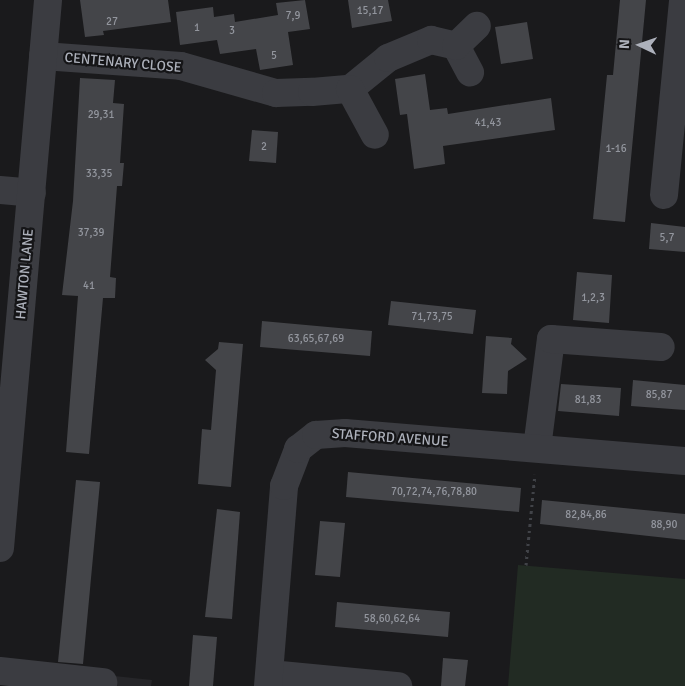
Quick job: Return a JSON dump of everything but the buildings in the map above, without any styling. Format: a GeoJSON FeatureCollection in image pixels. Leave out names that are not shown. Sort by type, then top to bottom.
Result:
{"type":"FeatureCollection","features":[{"type":"Feature","properties":{"kind":"street","name":"HAWTON LANE"},"geometry":{"type":"LineString","coordinates":[[0,548],[5,444],[32,193],[48,0]]}},
{"type":"Feature","properties":{"kind":"street"},"geometry":{"type":"LineString","coordinates":[[664,195],[677,155],[683,0]]}},
{"type":"Feature","properties":{"kind":"street"},"geometry":{"type":"LineString","coordinates":[[456,46],[477,26]]}},
{"type":"Feature","properties":{"kind":"street"},"geometry":{"type":"LineString","coordinates":[[375,135],[350,89],[388,58],[421,42],[441,41],[456,46],[470,72]]}},
{"type":"Feature","properties":{"kind":"street","name":"CENTENARY CLOSE"},"geometry":{"type":"LineString","coordinates":[[43,56],[180,66],[276,92],[350,89]]}},
{"type":"Feature","properties":{"kind":"street"},"geometry":{"type":"LineString","coordinates":[[0,190],[32,193]]}},
{"type":"Feature","properties":{"kind":"street"},"geometry":{"type":"LineString","coordinates":[[537,448],[551,339],[661,346]]}},
{"type":"Feature","properties":{"kind":"street","name":"STAFFORD AVENUE"},"geometry":{"type":"LineString","coordinates":[[398,686],[269,680],[284,486],[292,459],[306,441],[316,435],[345,433],[685,461]]}},
{"type":"Feature","properties":{"kind":"street"},"geometry":{"type":"LineString","coordinates":[[0,671],[103,682]]}},
{"type":"Feature","properties":{"kind":"path"},"geometry":{"type":"LineString","coordinates":[[526,565],[537,448]]}},
{"type":"Feature","properties":{"kind":"shaded area"},"geometry":{"type":"Polygon","coordinates":[[[518,565],[685,579],[685,686],[508,686],[518,565]]]}},
{"type":"Feature","properties":{"kind":"shaded area"},"geometry":{"type":"Polygon","coordinates":[[[105,675],[152,680],[151,686],[103,686],[105,675]]]}}]}
